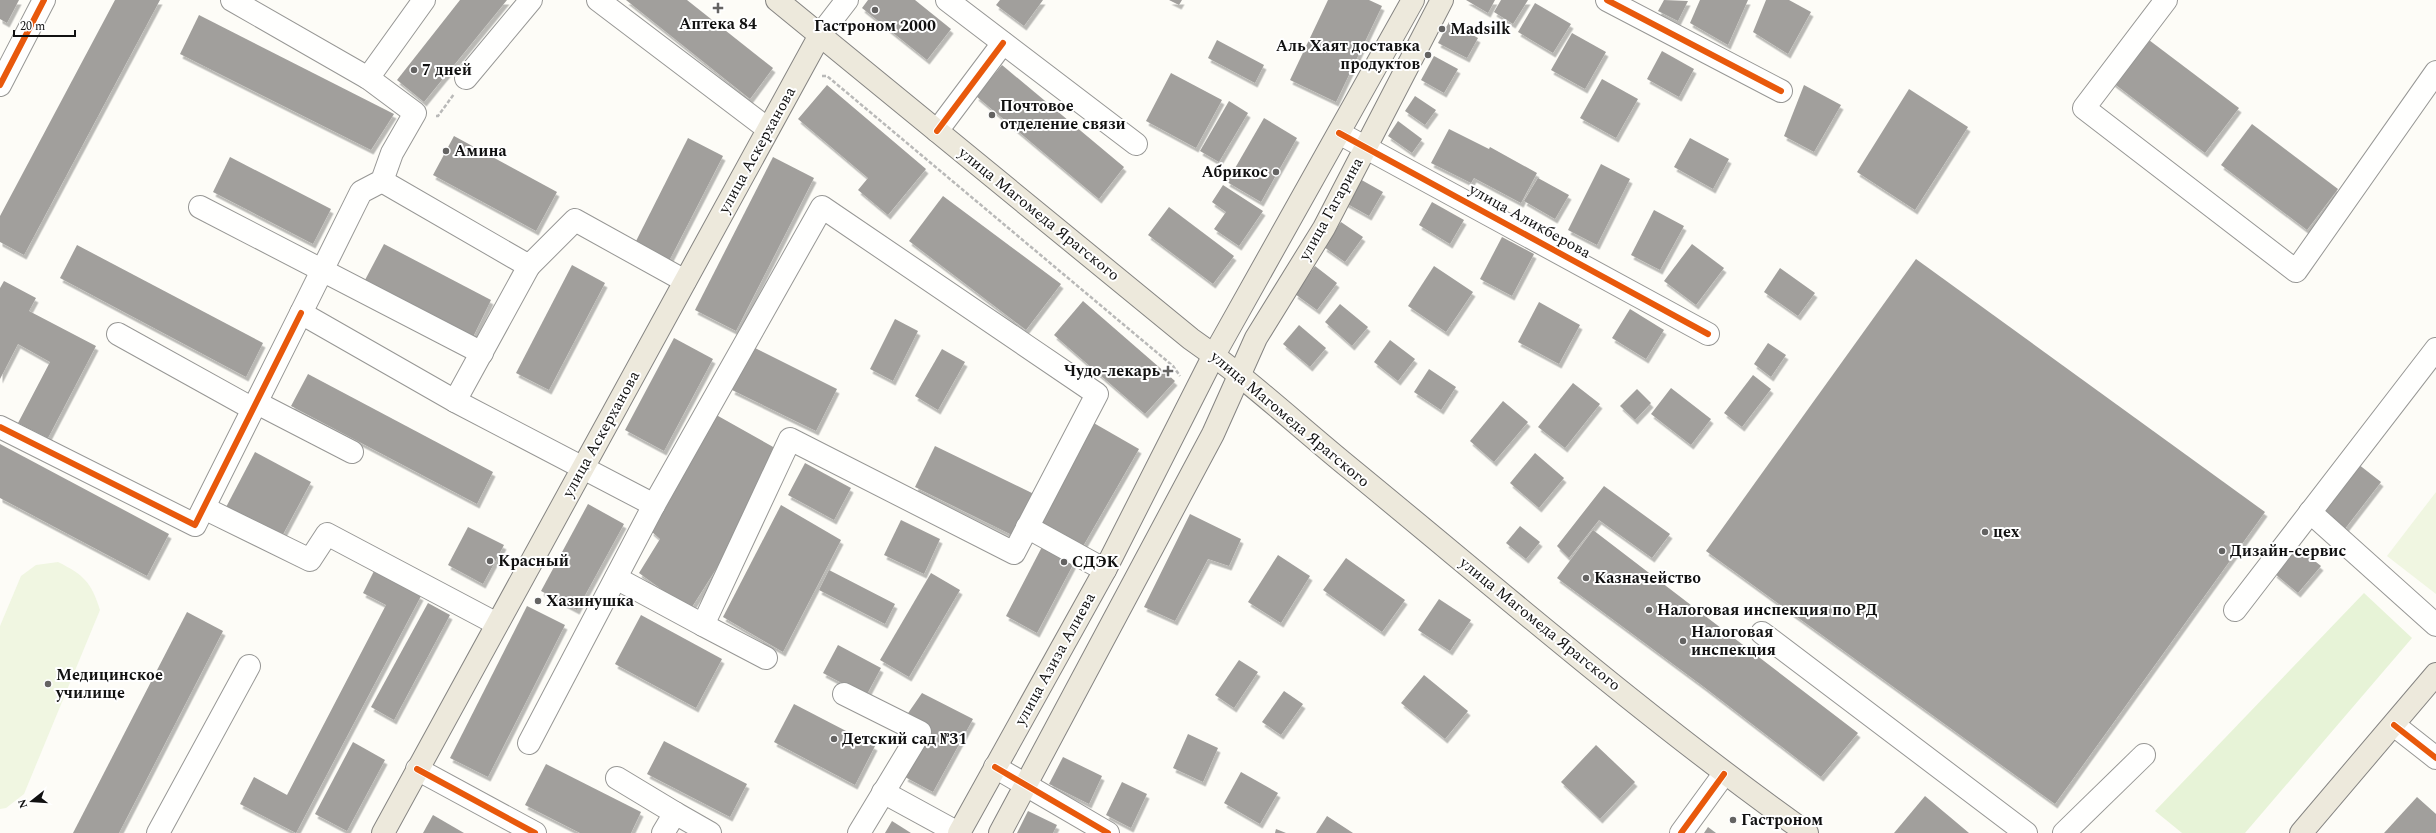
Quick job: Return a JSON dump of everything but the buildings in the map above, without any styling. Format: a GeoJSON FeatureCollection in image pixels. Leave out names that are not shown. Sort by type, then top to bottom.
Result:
{"type":"FeatureCollection","features":[{"type":"Feature","properties":{"kind":"main road","name":"улица Магомеда Ярагского"},"geometry":{"type":"LineString","coordinates":[[777,0],[1191,339],[1240,374],[1325,448],[1724,774],[1806,833]]}},
{"type":"Feature","properties":{"kind":"main road","name":"улица Гагарина"},"geometry":{"type":"LineString","coordinates":[[1214,355],[1412,0]]}},
{"type":"Feature","properties":{"kind":"main road","name":"улица Гагарина"},"geometry":{"type":"LineString","coordinates":[[1240,374],[1256,338],[1324,228],[1442,0]]}},
{"type":"Feature","properties":{"kind":"main road","name":"улица Аскерханова"},"geometry":{"type":"LineString","coordinates":[[382,833],[820,35]]}},
{"type":"Feature","properties":{"kind":"main road","name":"улица Азиза Алиева"},"geometry":{"type":"LineString","coordinates":[[958,833],[1104,570],[1214,355]]}},
{"type":"Feature","properties":{"kind":"main road","name":"улица Азиза Алиева"},"geometry":{"type":"LineString","coordinates":[[1000,833],[1213,434],[1240,374]]}},
{"type":"Feature","properties":{"kind":"main road"},"geometry":{"type":"LineString","coordinates":[[2304,833],[2436,674]]}},
{"type":"Feature","properties":{"kind":"main road"},"geometry":{"type":"LineString","coordinates":[[2300,833],[2436,678]]}},
{"type":"Feature","properties":{"kind":"street"},"geometry":{"type":"LineString","coordinates":[[0,85],[44,0]]}},
{"type":"Feature","properties":{"kind":"street"},"geometry":{"type":"LineString","coordinates":[[0,427],[195,525],[361,192],[382,181],[392,153],[415,113],[368,78],[232,0]]}},
{"type":"Feature","properties":{"kind":"street"},"geometry":{"type":"LineString","coordinates":[[368,78],[424,0]]}},
{"type":"Feature","properties":{"kind":"street"},"geometry":{"type":"LineString","coordinates":[[466,78],[531,0]]}},
{"type":"Feature","properties":{"kind":"street"},"geometry":{"type":"LineString","coordinates":[[598,0],[768,129]]}},
{"type":"Feature","properties":{"kind":"street"},"geometry":{"type":"LineString","coordinates":[[820,35],[847,0]]}},
{"type":"Feature","properties":{"kind":"street"},"geometry":{"type":"LineString","coordinates":[[947,0],[1136,144]]}},
{"type":"Feature","properties":{"kind":"street"},"geometry":{"type":"LineString","coordinates":[[1607,0],[1781,91]]}},
{"type":"Feature","properties":{"kind":"street"},"geometry":{"type":"LineString","coordinates":[[2166,0],[2084,108],[2296,271],[2436,72]]}},
{"type":"Feature","properties":{"kind":"street"},"geometry":{"type":"LineString","coordinates":[[937,131],[1003,42]]}},
{"type":"Feature","properties":{"kind":"street","name":"улица Аликберова"},"geometry":{"type":"LineString","coordinates":[[1339,133],[1366,146],[1708,334]]}},
{"type":"Feature","properties":{"kind":"street"},"geometry":{"type":"LineString","coordinates":[[382,181],[529,266]]}},
{"type":"Feature","properties":{"kind":"street"},"geometry":{"type":"LineString","coordinates":[[200,207],[482,353]]}},
{"type":"Feature","properties":{"kind":"street"},"geometry":{"type":"LineString","coordinates":[[529,743],[654,505],[822,207],[1097,394],[1014,553],[790,439],[703,625]]}},
{"type":"Feature","properties":{"kind":"street"},"geometry":{"type":"LineString","coordinates":[[455,401],[529,266],[575,220],[685,281]]}},
{"type":"Feature","properties":{"kind":"street"},"geometry":{"type":"LineString","coordinates":[[301,313],[455,401],[582,469],[654,505]]}},
{"type":"Feature","properties":{"kind":"street"},"geometry":{"type":"LineString","coordinates":[[118,334],[255,406],[352,452]]}},
{"type":"Feature","properties":{"kind":"street"},"geometry":{"type":"LineString","coordinates":[[2235,610],[2436,349]]}},
{"type":"Feature","properties":{"kind":"street"},"geometry":{"type":"LineString","coordinates":[[204,508],[310,560],[327,534],[497,624]]}},
{"type":"Feature","properties":{"kind":"street"},"geometry":{"type":"LineString","coordinates":[[2310,512],[2436,625]]}},
{"type":"Feature","properties":{"kind":"street"},"geometry":{"type":"LineString","coordinates":[[1027,527],[1104,570]]}},
{"type":"Feature","properties":{"kind":"street"},"geometry":{"type":"LineString","coordinates":[[616,578],[766,658]]}},
{"type":"Feature","properties":{"kind":"street"},"geometry":{"type":"LineString","coordinates":[[1762,633],[2026,833]]}},
{"type":"Feature","properties":{"kind":"street"},"geometry":{"type":"LineString","coordinates":[[158,833],[249,666]]}},
{"type":"Feature","properties":{"kind":"street"},"geometry":{"type":"LineString","coordinates":[[844,694],[920,732],[859,833]]}},
{"type":"Feature","properties":{"kind":"street"},"geometry":{"type":"LineString","coordinates":[[2394,725],[2436,758]]}},
{"type":"Feature","properties":{"kind":"street"},"geometry":{"type":"LineString","coordinates":[[2064,833],[2144,756]]}},
{"type":"Feature","properties":{"kind":"street"},"geometry":{"type":"LineString","coordinates":[[995,767],[1108,833]]}},
{"type":"Feature","properties":{"kind":"street"},"geometry":{"type":"LineString","coordinates":[[417,769],[535,833]]}},
{"type":"Feature","properties":{"kind":"street"},"geometry":{"type":"LineString","coordinates":[[1681,833],[1724,774]]}},
{"type":"Feature","properties":{"kind":"street"},"geometry":{"type":"LineString","coordinates":[[617,778],[710,833]]}},
{"type":"Feature","properties":{"kind":"street"},"geometry":{"type":"LineString","coordinates":[[884,792],[958,833]]}},
{"type":"Feature","properties":{"kind":"street"},"geometry":{"type":"LineString","coordinates":[[663,833],[674,813]]}},
{"type":"Feature","properties":{"kind":"path"},"geometry":{"type":"LineString","coordinates":[[797,76],[827,76],[1173,366],[1181,376],[1177,383]]}},
{"type":"Feature","properties":{"kind":"path"},"geometry":{"type":"LineString","coordinates":[[415,113],[438,116],[466,78]]}},
{"type":"Feature","properties":{"kind":"green space"},"geometry":{"type":"Polygon","coordinates":[[[2436,492],[2436,594],[2387,556],[2436,492]]]}},
{"type":"Feature","properties":{"kind":"green space"},"geometry":{"type":"Polygon","coordinates":[[[58,562],[74,571],[85,580],[90,586],[97,600],[100,610],[24,794],[6,808],[0,809],[0,626],[21,576],[36,565],[58,562]]]}},
{"type":"Feature","properties":{"kind":"green space"},"geometry":{"type":"Polygon","coordinates":[[[2364,593],[2412,638],[2245,833],[2182,833],[2155,811],[2364,593]]]}},
{"type":"Feature","properties":{"kind":"cycle path"},"geometry":{"type":"LineString","coordinates":[[0,85],[44,0]]}},
{"type":"Feature","properties":{"kind":"cycle path"},"geometry":{"type":"LineString","coordinates":[[1607,0],[1781,91]]}},
{"type":"Feature","properties":{"kind":"cycle path"},"geometry":{"type":"LineString","coordinates":[[937,131],[1003,43]]}},
{"type":"Feature","properties":{"kind":"cycle path"},"geometry":{"type":"LineString","coordinates":[[1339,133],[1708,334]]}},
{"type":"Feature","properties":{"kind":"cycle path"},"geometry":{"type":"LineString","coordinates":[[0,427],[195,525],[301,313]]}},
{"type":"Feature","properties":{"kind":"cycle path"},"geometry":{"type":"LineString","coordinates":[[2394,725],[2436,758]]}},
{"type":"Feature","properties":{"kind":"cycle path"},"geometry":{"type":"LineString","coordinates":[[995,767],[1108,833]]}},
{"type":"Feature","properties":{"kind":"cycle path"},"geometry":{"type":"LineString","coordinates":[[417,769],[535,833]]}},
{"type":"Feature","properties":{"kind":"cycle path"},"geometry":{"type":"LineString","coordinates":[[1681,833],[1724,774]]}},
{"type":"Feature","properties":{"kind":"place","name":"Аптека 84"},"geometry":{"type":"Point","coordinates":[718,8]}},
{"type":"Feature","properties":{"kind":"place","name":"Гастроном 2000"},"geometry":{"type":"Point","coordinates":[875,10]}},
{"type":"Feature","properties":{"kind":"place","name":"Madsilk"},"geometry":{"type":"Point","coordinates":[1442,29]}},
{"type":"Feature","properties":{"kind":"place","name":"Аль Хаят доставка продуктов"},"geometry":{"type":"Point","coordinates":[1428,55]}},
{"type":"Feature","properties":{"kind":"place","name":"7 дней"},"geometry":{"type":"Point","coordinates":[414,70]}},
{"type":"Feature","properties":{"kind":"place","name":"Почтовое отделение связи"},"geometry":{"type":"Point","coordinates":[992,115]}},
{"type":"Feature","properties":{"kind":"place","name":"Амина"},"geometry":{"type":"Point","coordinates":[446,151]}},
{"type":"Feature","properties":{"kind":"place","name":"Абрикос"},"geometry":{"type":"Point","coordinates":[1276,172]}},
{"type":"Feature","properties":{"kind":"place","name":"Чудо-лекарь"},"geometry":{"type":"Point","coordinates":[1168,371]}},
{"type":"Feature","properties":{"kind":"place","name":"цех"},"geometry":{"type":"Point","coordinates":[1985,532]}},
{"type":"Feature","properties":{"kind":"place","name":"Дизайн-сервис"},"geometry":{"type":"Point","coordinates":[2222,551]}},
{"type":"Feature","properties":{"kind":"place","name":"Красный"},"geometry":{"type":"Point","coordinates":[490,561]}},
{"type":"Feature","properties":{"kind":"place","name":"СДЭК"},"geometry":{"type":"Point","coordinates":[1064,562]}},
{"type":"Feature","properties":{"kind":"place","name":"Казначейство"},"geometry":{"type":"Point","coordinates":[1586,578]}},
{"type":"Feature","properties":{"kind":"place","name":"Хазинушка"},"geometry":{"type":"Point","coordinates":[538,601]}},
{"type":"Feature","properties":{"kind":"place","name":"Налоговая инспекция по РД"},"geometry":{"type":"Point","coordinates":[1649,610]}},
{"type":"Feature","properties":{"kind":"place","name":"Налоговая инспекция"},"geometry":{"type":"Point","coordinates":[1683,641]}},
{"type":"Feature","properties":{"kind":"place","name":"Медицинское училище"},"geometry":{"type":"Point","coordinates":[48,684]}},
{"type":"Feature","properties":{"kind":"place","name":"Детский сад №31"},"geometry":{"type":"Point","coordinates":[834,739]}},
{"type":"Feature","properties":{"kind":"place","name":"Гастроном"},"geometry":{"type":"Point","coordinates":[1733,820]}}]}
